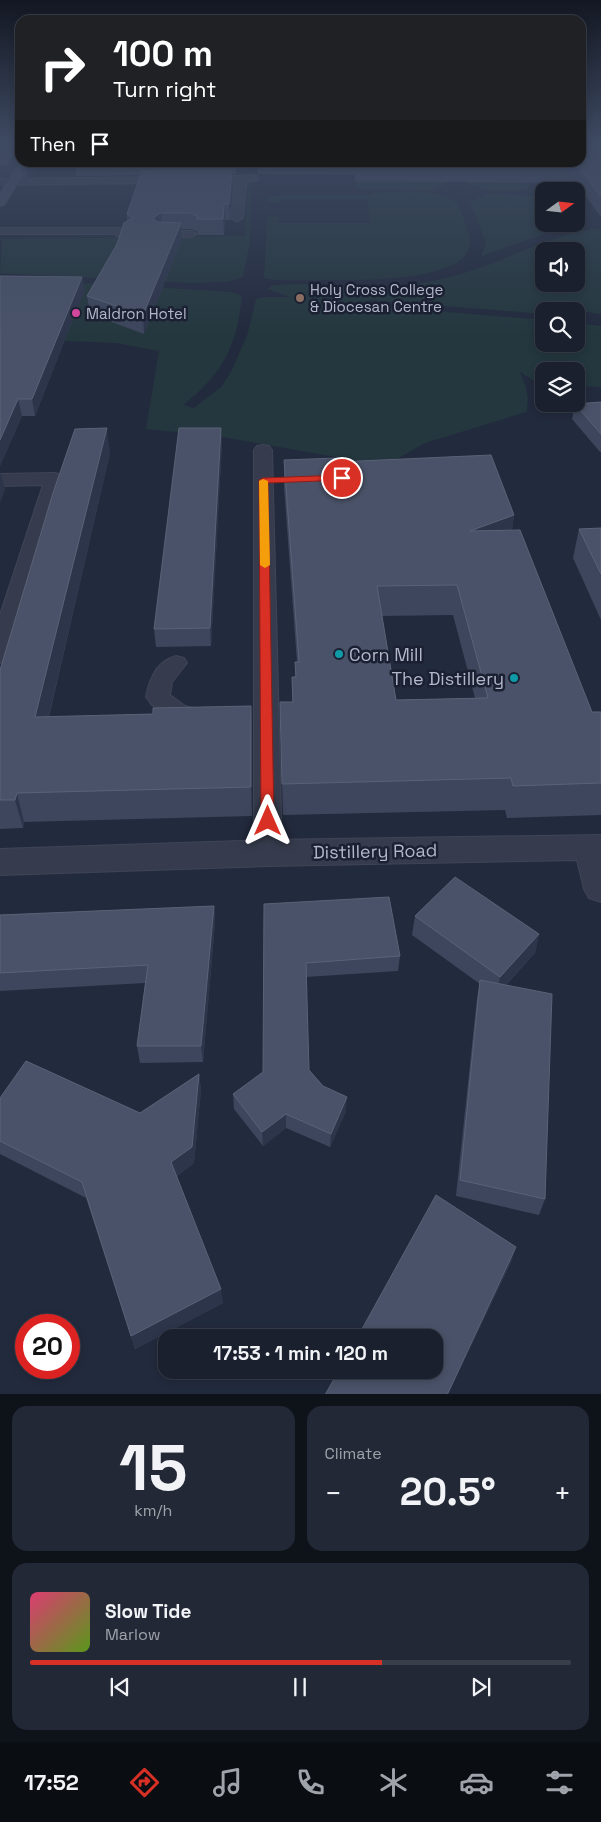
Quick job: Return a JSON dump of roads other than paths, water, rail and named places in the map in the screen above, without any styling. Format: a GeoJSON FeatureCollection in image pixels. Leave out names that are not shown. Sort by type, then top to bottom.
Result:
{"type":"FeatureCollection","features":[{"type":"Feature","properties":{"kind":"street"},"geometry":{"type":"LineString","coordinates":[[237,218],[238,206]]}},
{"type":"Feature","properties":{"kind":"street"},"geometry":{"type":"LineString","coordinates":[[0,480],[55,479],[0,655]]}},
{"type":"Feature","properties":{"kind":"street"},"geometry":{"type":"LineString","coordinates":[[595,847],[601,889]]}},
{"type":"Feature","properties":{"kind":"street","name":"Distillery Road"},"geometry":{"type":"LineString","coordinates":[[0,862],[268,853],[595,847]]}},
{"type":"Feature","properties":{"kind":"lane"},"geometry":{"type":"LineString","coordinates":[[0,230],[120,231],[119,234],[127,234]]}},
{"type":"Feature","properties":{"kind":"lane"},"geometry":{"type":"LineString","coordinates":[[162,234],[191,234]]}},
{"type":"Feature","properties":{"kind":"lane"},"geometry":{"type":"LineString","coordinates":[[264,450],[273,480],[268,716],[268,853]]}},
{"type":"Feature","properties":{"kind":"lane"},"geometry":{"type":"LineString","coordinates":[[176,663],[161,680],[158,697],[184,716],[232,718],[268,716]]}},
{"type":"Feature","properties":{"kind":"place","name":"Holy Cross College & Diocesan Centre"},"geometry":{"type":"Point","coordinates":[300,298]}},
{"type":"Feature","properties":{"kind":"place","name":"Maldron Hotel"},"geometry":{"type":"Point","coordinates":[76,313]}},
{"type":"Feature","properties":{"kind":"place","name":"Corn Mill"},"geometry":{"type":"Point","coordinates":[339,654]}},
{"type":"Feature","properties":{"kind":"place","name":"The Distillery"},"geometry":{"type":"Point","coordinates":[514,678]}}]}
